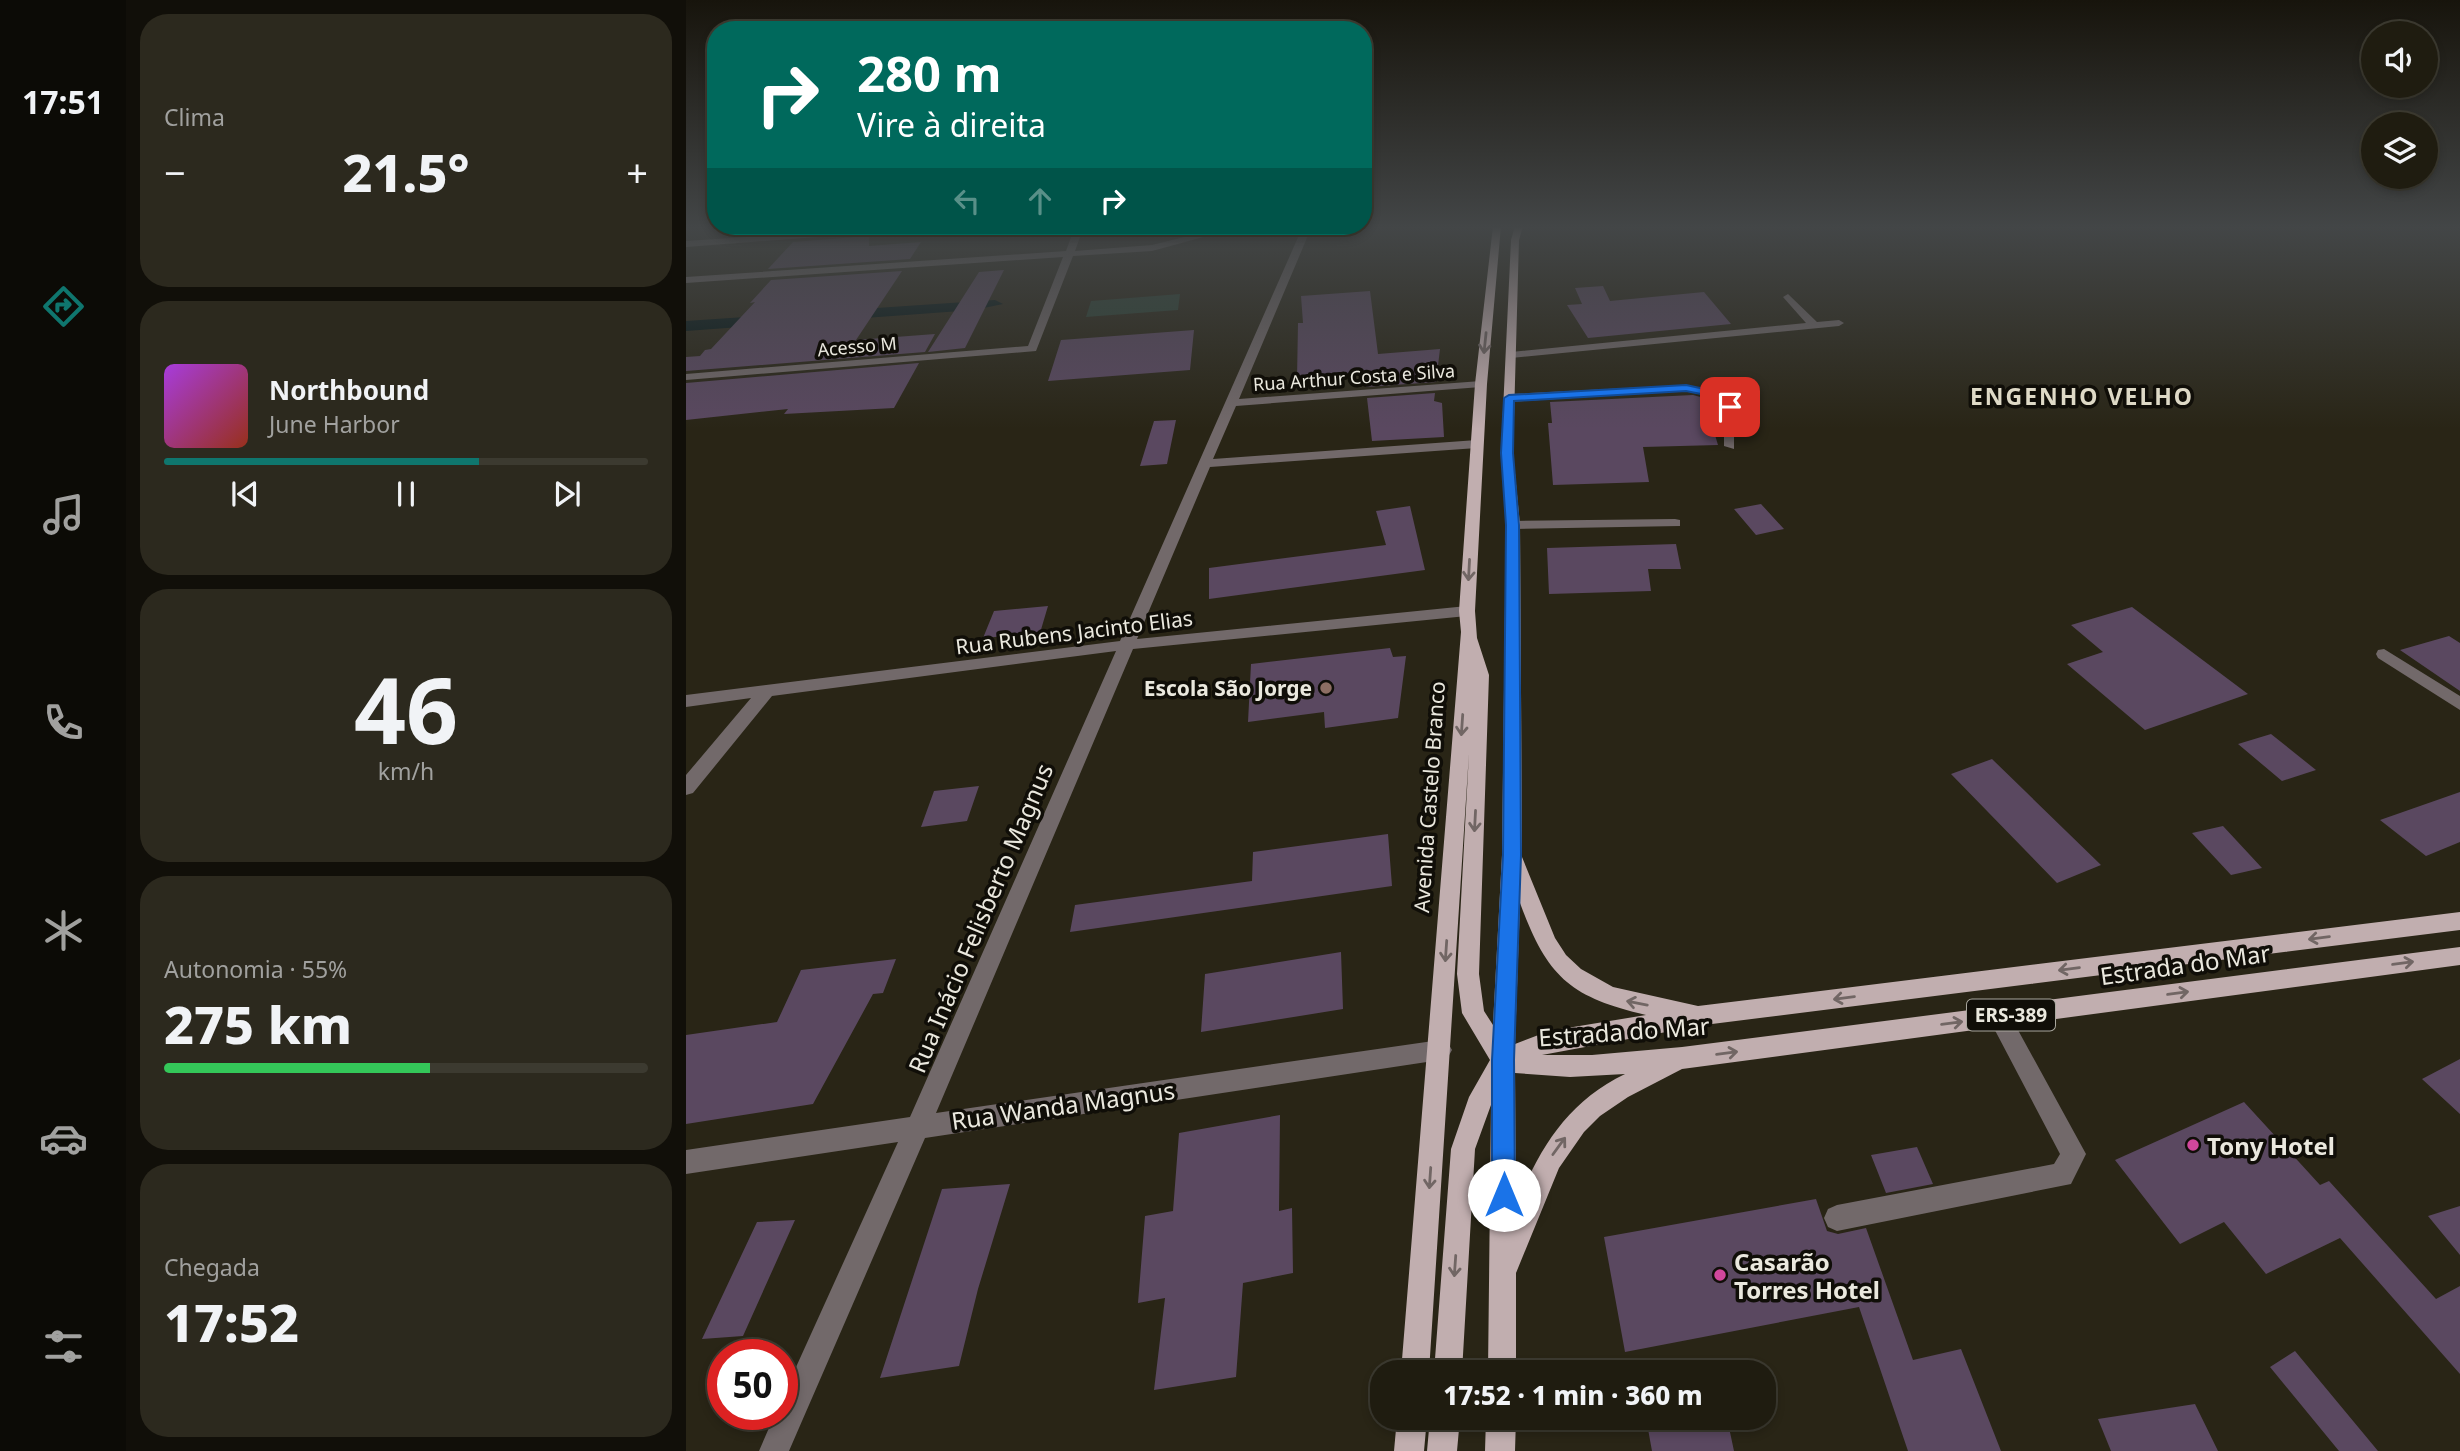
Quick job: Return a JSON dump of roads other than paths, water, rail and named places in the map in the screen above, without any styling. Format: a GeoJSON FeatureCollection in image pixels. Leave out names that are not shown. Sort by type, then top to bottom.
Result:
{"type":"FeatureCollection","features":[{"type":"Feature","properties":{"kind":"main road","name":"Avenida Castelo Branco"},"geometry":{"type":"LineString","coordinates":[[1416,1360],[1440,1050],[1481,384],[1490,294]]}},
{"type":"Feature","properties":{"kind":"main road"},"geometry":{"type":"LineString","coordinates":[[1502,1360],[1503,1060],[1512,855],[1513,525],[1507,453],[1513,294]]}},
{"type":"Feature","properties":{"kind":"main road"},"geometry":{"type":"LineString","coordinates":[[1468,621],[1481,675],[1468,974],[1473,1013],[1503,1060]]}},
{"type":"Feature","properties":{"kind":"main road"},"geometry":{"type":"LineString","coordinates":[[1512,855],[1547,944],[1571,974],[1613,998],[1704,1015]]}},
{"type":"Feature","properties":{"kind":"main road","name":"Estrada do Mar"},"geometry":{"type":"LineString","coordinates":[[1503,1060],[1549,1041],[1704,1015],[2460,921]]}},
{"type":"Feature","properties":{"kind":"main road","name":"Estrada do Mar"},"geometry":{"type":"LineString","coordinates":[[1503,1060],[1536,1067],[1561,1068],[1682,1058],[2460,956]]}},
{"type":"Feature","properties":{"kind":"main road"},"geometry":{"type":"LineString","coordinates":[[1504,1276],[1538,1180],[1572,1127],[1593,1107],[1616,1091],[1682,1058]]}},
{"type":"Feature","properties":{"kind":"main road"},"geometry":{"type":"LineString","coordinates":[[1449,1360],[1463,1149],[1478,1105],[1503,1060]]}},
{"type":"Feature","properties":{"kind":"main road"},"geometry":{"type":"LineString","coordinates":[[1409,1451],[1411,1430]]}},
{"type":"Feature","properties":{"kind":"main road"},"geometry":{"type":"LineString","coordinates":[[1442,1451],[1444,1430]]}},
{"type":"Feature","properties":{"kind":"main road"},"geometry":{"type":"LineString","coordinates":[[1500,1451],[1501,1430]]}},
{"type":"Feature","properties":{"kind":"street","name":"Acesso M"},"geometry":{"type":"LineString","coordinates":[[686,377],[1032,349],[1054,294]]}},
{"type":"Feature","properties":{"kind":"street","name":"Rua Inácio Felisberto Magnus"},"geometry":{"type":"LineString","coordinates":[[774,1451],[918,1126],[1278,294]]}},
{"type":"Feature","properties":{"kind":"street"},"geometry":{"type":"LineString","coordinates":[[1788,297],[1814,325]]}},
{"type":"Feature","properties":{"kind":"street"},"geometry":{"type":"LineString","coordinates":[[1511,355],[1839,323]]}},
{"type":"Feature","properties":{"kind":"street","name":"Rua Arthur Costa e Silva"},"geometry":{"type":"LineString","coordinates":[[1230,403],[1481,384]]}},
{"type":"Feature","properties":{"kind":"street"},"geometry":{"type":"LineString","coordinates":[[1509,398],[1674,388],[1705,390],[1719,395],[1730,407],[1730,446]]}},
{"type":"Feature","properties":{"kind":"street"},"geometry":{"type":"LineString","coordinates":[[1204,464],[1477,443]]}},
{"type":"Feature","properties":{"kind":"street"},"geometry":{"type":"LineString","coordinates":[[1513,525],[1675,523]]}},
{"type":"Feature","properties":{"kind":"street","name":"Rua Rubens Jacinto Elias"},"geometry":{"type":"LineString","coordinates":[[686,701],[1126,645],[1468,621]]}},
{"type":"Feature","properties":{"kind":"street"},"geometry":{"type":"LineString","coordinates":[[2384,654],[2460,704]]}},
{"type":"Feature","properties":{"kind":"street"},"geometry":{"type":"LineString","coordinates":[[686,788],[766,692]]}},
{"type":"Feature","properties":{"kind":"street"},"geometry":{"type":"LineString","coordinates":[[1837,1218],[2062,1175],[2073,1154],[1999,1017]]}},
{"type":"Feature","properties":{"kind":"street","name":"Rua Wanda Magnus"},"geometry":{"type":"LineString","coordinates":[[686,1162],[1440,1050]]}},
{"type":"Feature","properties":{"kind":"place","name":"Escola São Jorge"},"geometry":{"type":"Point","coordinates":[1326,688]}},
{"type":"Feature","properties":{"kind":"place","name":"Tony Hotel"},"geometry":{"type":"Point","coordinates":[2193,1145]}},
{"type":"Feature","properties":{"kind":"place","name":"Casarão Torres Hotel"},"geometry":{"type":"Point","coordinates":[1720,1275]}},
{"type":"Feature","properties":{"kind":"district","name":"ENGENHO VELHO"},"geometry":{"type":"Point","coordinates":[2082,396]}}]}
